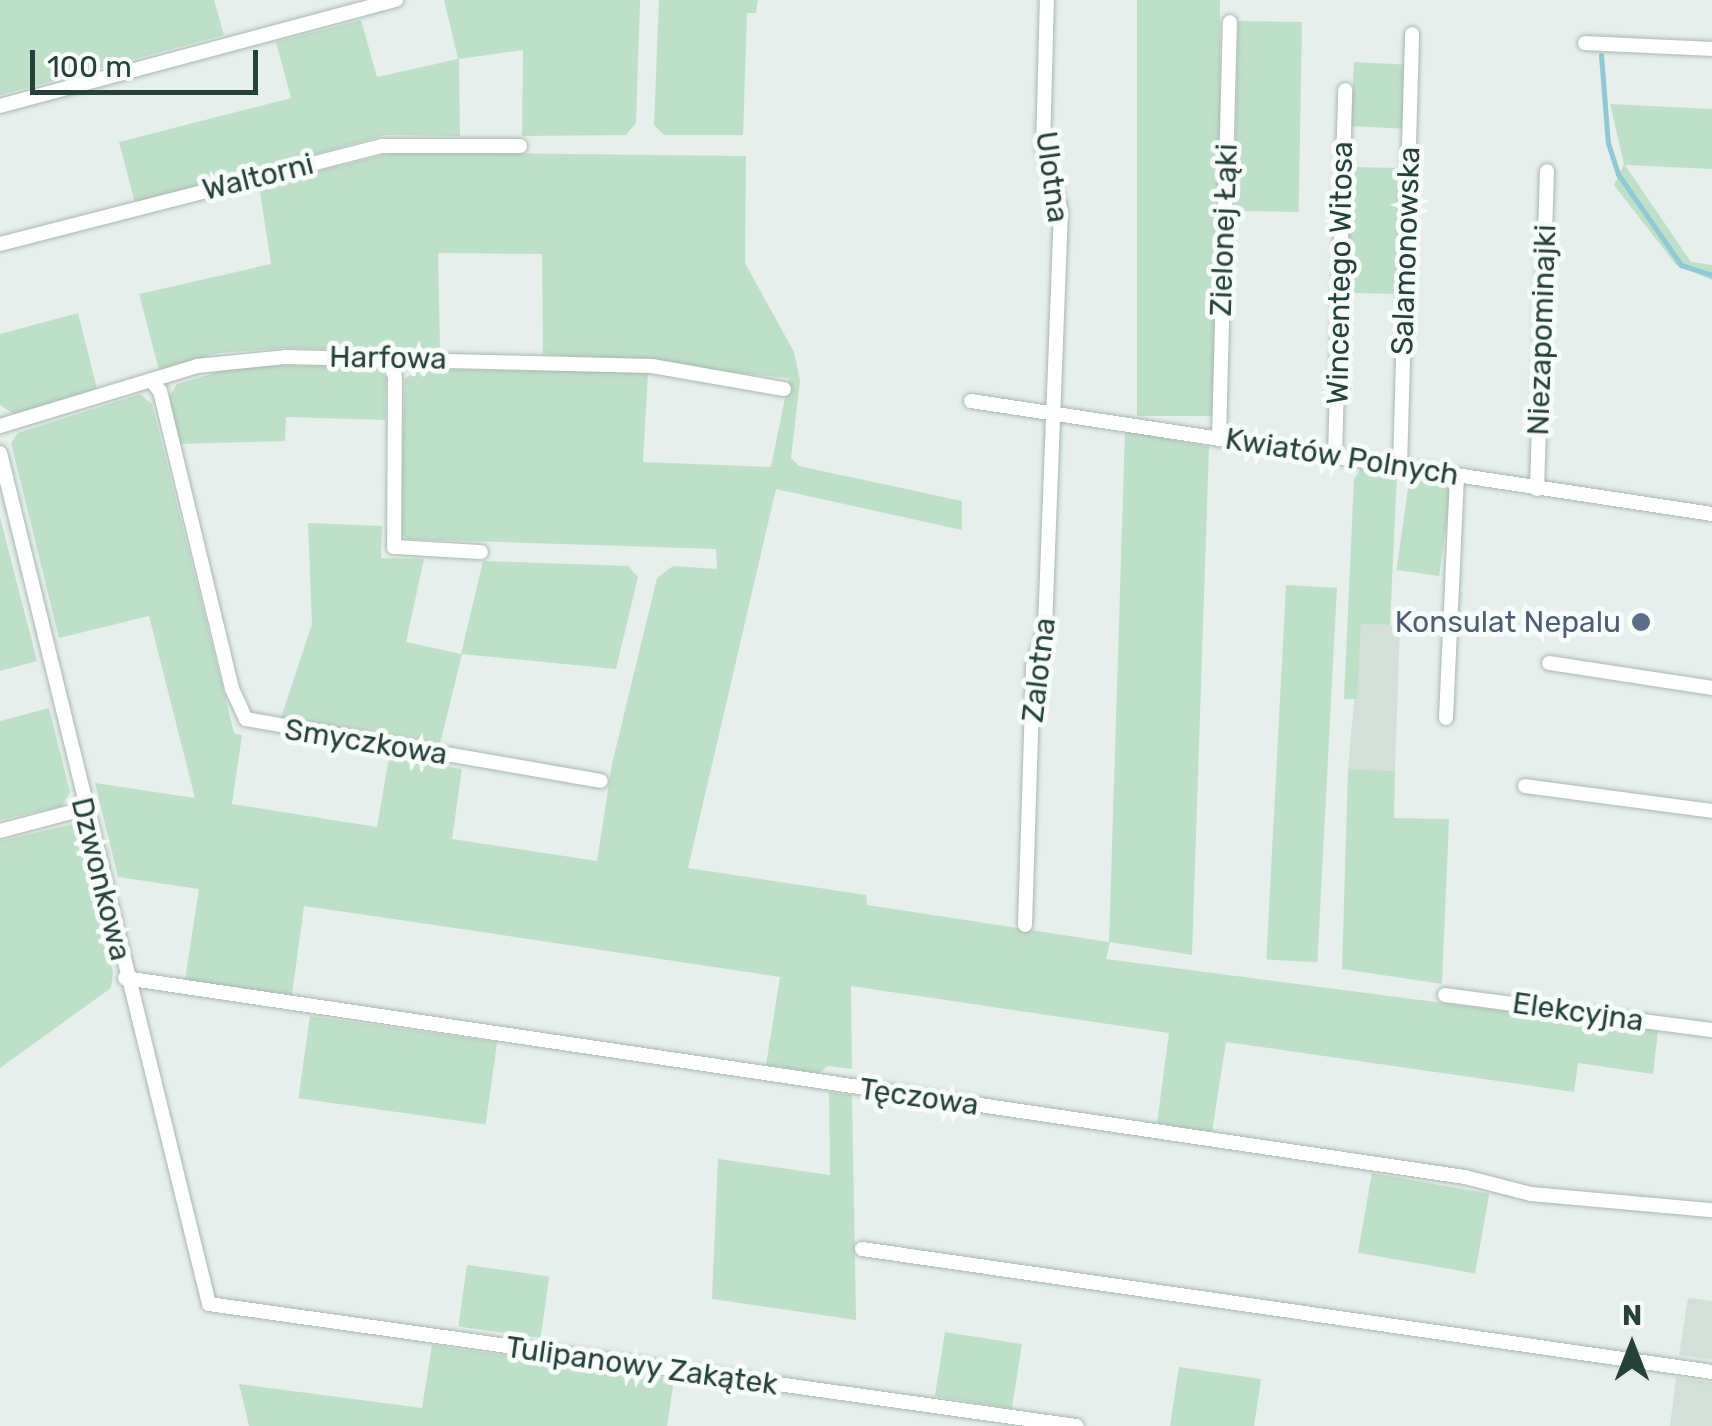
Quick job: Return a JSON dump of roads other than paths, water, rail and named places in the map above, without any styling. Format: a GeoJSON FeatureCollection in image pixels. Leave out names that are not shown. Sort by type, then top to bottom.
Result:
{"type":"FeatureCollection","features":[{"type":"Feature","properties":{"kind":"street"},"geometry":{"type":"LineString","coordinates":[[0,106],[396,0]]}},
{"type":"Feature","properties":{"kind":"street","name":"Ulotna"},"geometry":{"type":"LineString","coordinates":[[1047,0],[1043,148],[1061,211],[1055,414]]}},
{"type":"Feature","properties":{"kind":"street","name":"Zielonej Łąki"},"geometry":{"type":"LineString","coordinates":[[1219,438],[1230,22]]}},
{"type":"Feature","properties":{"kind":"street","name":"Salamonowska"},"geometry":{"type":"LineString","coordinates":[[1400,467],[1412,34]]}},
{"type":"Feature","properties":{"kind":"street"},"geometry":{"type":"LineString","coordinates":[[1585,42],[1712,49]]}},
{"type":"Feature","properties":{"kind":"street","name":"Wincentego Witosa"},"geometry":{"type":"LineString","coordinates":[[1335,456],[1345,90]]}},
{"type":"Feature","properties":{"kind":"street","name":"Waltorni"},"geometry":{"type":"LineString","coordinates":[[0,244],[382,146],[520,146]]}},
{"type":"Feature","properties":{"kind":"street","name":"Niezapominajki"},"geometry":{"type":"LineString","coordinates":[[1537,488],[1547,171]]}},
{"type":"Feature","properties":{"kind":"street","name":"Harfowa"},"geometry":{"type":"LineString","coordinates":[[0,426],[151,380],[241,360],[652,366],[784,389]]}},
{"type":"Feature","properties":{"kind":"street"},"geometry":{"type":"LineString","coordinates":[[390,362],[395,377],[394,546],[481,552]]}},
{"type":"Feature","properties":{"kind":"street","name":"Smyczkowa"},"geometry":{"type":"LineString","coordinates":[[151,380],[160,391],[232,689],[246,718],[601,781]]}},
{"type":"Feature","properties":{"kind":"street","name":"Kwiatów Polnych"},"geometry":{"type":"LineString","coordinates":[[971,401],[1712,514]]}},
{"type":"Feature","properties":{"kind":"street","name":"Zalotna"},"geometry":{"type":"LineString","coordinates":[[1025,925],[1033,667],[1046,627],[1055,414]]}},
{"type":"Feature","properties":{"kind":"street","name":"Dzwonkowa"},"geometry":{"type":"LineString","coordinates":[[0,453],[83,809],[209,1304]]}},
{"type":"Feature","properties":{"kind":"street"},"geometry":{"type":"LineString","coordinates":[[1446,718],[1458,476]]}},
{"type":"Feature","properties":{"kind":"street"},"geometry":{"type":"LineString","coordinates":[[1549,664],[1712,688]]}},
{"type":"Feature","properties":{"kind":"street"},"geometry":{"type":"LineString","coordinates":[[1525,786],[1712,811]]}},
{"type":"Feature","properties":{"kind":"street"},"geometry":{"type":"LineString","coordinates":[[0,831],[83,809]]}},
{"type":"Feature","properties":{"kind":"street","name":"Tęczowa"},"geometry":{"type":"LineString","coordinates":[[125,978],[1465,1177],[1531,1194],[1712,1210]]}},
{"type":"Feature","properties":{"kind":"street","name":"Elekcyjna"},"geometry":{"type":"LineString","coordinates":[[1445,995],[1712,1030]]}},
{"type":"Feature","properties":{"kind":"street"},"geometry":{"type":"LineString","coordinates":[[862,1250],[1712,1372]]}},
{"type":"Feature","properties":{"kind":"street","name":"Tulipanowy Zakątek"},"geometry":{"type":"LineString","coordinates":[[209,1304],[1076,1426]]}},
{"type":"Feature","properties":{"kind":"waterway"},"geometry":{"type":"LineString","coordinates":[[1601,55],[1608,143],[1618,174],[1681,265],[1712,275]]}},
{"type":"Feature","properties":{"kind":"place","name":"Konsulat Nepalu"},"geometry":{"type":"Point","coordinates":[1641,622]}}]}
